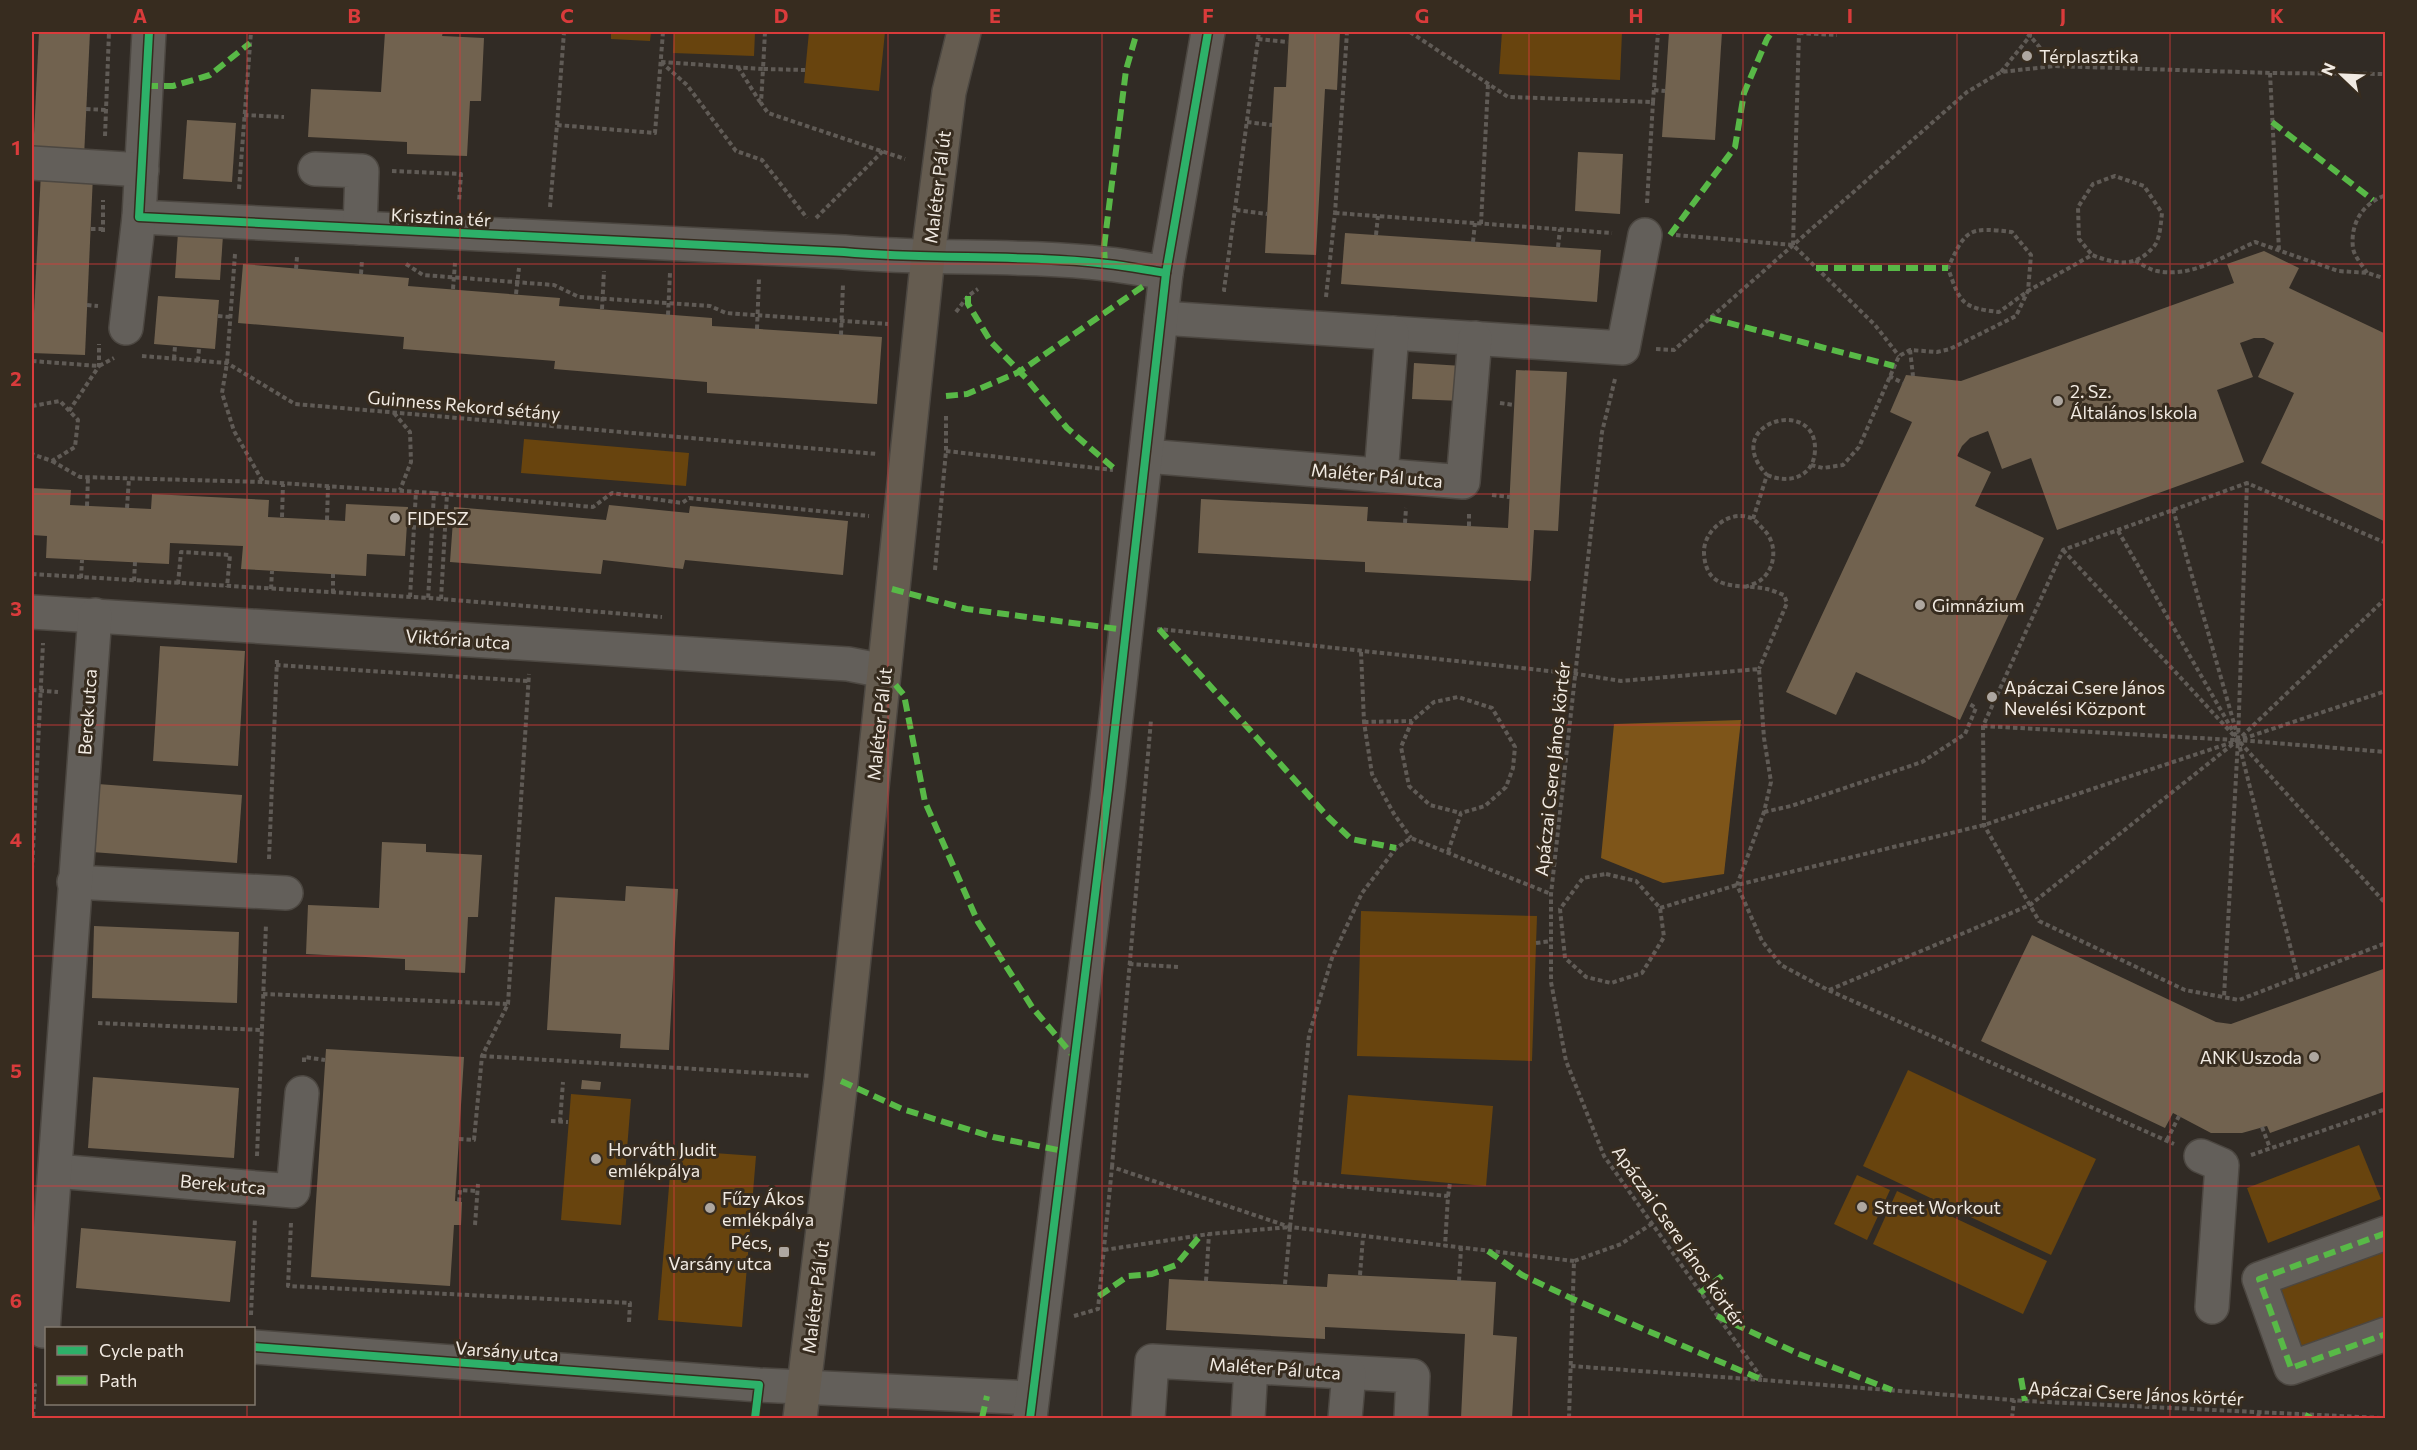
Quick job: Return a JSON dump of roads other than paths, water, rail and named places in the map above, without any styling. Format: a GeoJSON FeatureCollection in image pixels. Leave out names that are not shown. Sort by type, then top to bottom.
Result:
{"type":"FeatureCollection","features":[{"type":"Feature","properties":{"kind":"main road","name":"Maléter Pál út"},"geometry":{"type":"LineString","coordinates":[[802,1403],[841,1081],[928,256],[949,92],[964,32]]}},
{"type":"Feature","properties":{"kind":"street"},"geometry":{"type":"LineString","coordinates":[[127,346],[139,218],[149,32]]}},
{"type":"Feature","properties":{"kind":"street"},"geometry":{"type":"LineString","coordinates":[[1031,1408],[1108,790],[1166,273],[1208,32]]}},
{"type":"Feature","properties":{"kind":"street"},"geometry":{"type":"LineString","coordinates":[[32,163],[142,170]]}},
{"type":"Feature","properties":{"kind":"street"},"geometry":{"type":"LineString","coordinates":[[315,170],[362,171],[360,228]]}},
{"type":"Feature","properties":{"kind":"street","name":"Krisztina tér"},"geometry":{"type":"LineString","coordinates":[[139,218],[888,256],[1105,264],[1166,273]]}},
{"type":"Feature","properties":{"kind":"street"},"geometry":{"type":"LineString","coordinates":[[1161,318],[1623,348],[1645,235]]}},
{"type":"Feature","properties":{"kind":"street"},"geometry":{"type":"LineString","coordinates":[[1381,475],[1392,333]]}},
{"type":"Feature","properties":{"kind":"street","name":"Maléter Pál utca"},"geometry":{"type":"LineString","coordinates":[[1145,465],[1381,475],[1463,482],[1475,338]]}},
{"type":"Feature","properties":{"kind":"street","name":"Viktória utca"},"geometry":{"type":"LineString","coordinates":[[38,612],[848,664],[885,671]]}},
{"type":"Feature","properties":{"kind":"street","name":"Berek utca"},"geometry":{"type":"LineString","coordinates":[[40,1330],[54,1171],[94,615]]}},
{"type":"Feature","properties":{"kind":"street"},"geometry":{"type":"LineString","coordinates":[[74,882],[277,892]]}},
{"type":"Feature","properties":{"kind":"street","name":"Berek utca"},"geometry":{"type":"LineString","coordinates":[[54,1171],[293,1191],[302,1093]]}},
{"type":"Feature","properties":{"kind":"street"},"geometry":{"type":"LineString","coordinates":[[2188,1150],[2222,1166],[2212,1307]]}},
{"type":"Feature","properties":{"kind":"street"},"geometry":{"type":"LineString","coordinates":[[2385,1233],[2259,1279],[2291,1368],[2385,1334]]}},
{"type":"Feature","properties":{"kind":"street","name":"Varsány utca"},"geometry":{"type":"LineString","coordinates":[[255,1347],[802,1403],[1031,1408]]}},
{"type":"Feature","properties":{"kind":"street","name":"Maléter Pál utca"},"geometry":{"type":"LineString","coordinates":[[1149,1419],[1152,1360],[1413,1377],[1410,1419]]}},
{"type":"Feature","properties":{"kind":"street"},"geometry":{"type":"LineString","coordinates":[[1248,1419],[1251,1367]]}},
{"type":"Feature","properties":{"kind":"street"},"geometry":{"type":"LineString","coordinates":[[1346,1419],[1349,1373]]}},
{"type":"Feature","properties":{"kind":"place","name":"Térplasztika"},"geometry":{"type":"Point","coordinates":[2027,56]}},
{"type":"Feature","properties":{"kind":"place","name":"2. Sz. Általános Iskola"},"geometry":{"type":"Point","coordinates":[2058,401]}},
{"type":"Feature","properties":{"kind":"place","name":"FIDESZ"},"geometry":{"type":"Point","coordinates":[395,518]}},
{"type":"Feature","properties":{"kind":"place","name":"Gimnázium"},"geometry":{"type":"Point","coordinates":[1920,605]}},
{"type":"Feature","properties":{"kind":"place","name":"Apáczai Csere János Nevelési Központ"},"geometry":{"type":"Point","coordinates":[1992,697]}},
{"type":"Feature","properties":{"kind":"place","name":"ANK Uszoda"},"geometry":{"type":"Point","coordinates":[2314,1057]}},
{"type":"Feature","properties":{"kind":"place","name":"Horváth Judit emlékpálya"},"geometry":{"type":"Point","coordinates":[596,1159]}},
{"type":"Feature","properties":{"kind":"place","name":"Street Workout"},"geometry":{"type":"Point","coordinates":[1862,1207]}},
{"type":"Feature","properties":{"kind":"place","name":"Fűzy Ákos emlékpálya"},"geometry":{"type":"Point","coordinates":[710,1208]}},
{"type":"Feature","properties":{"kind":"place","name":"Pécs, Varsány utca"},"geometry":{"type":"Point","coordinates":[784,1252]}}]}
